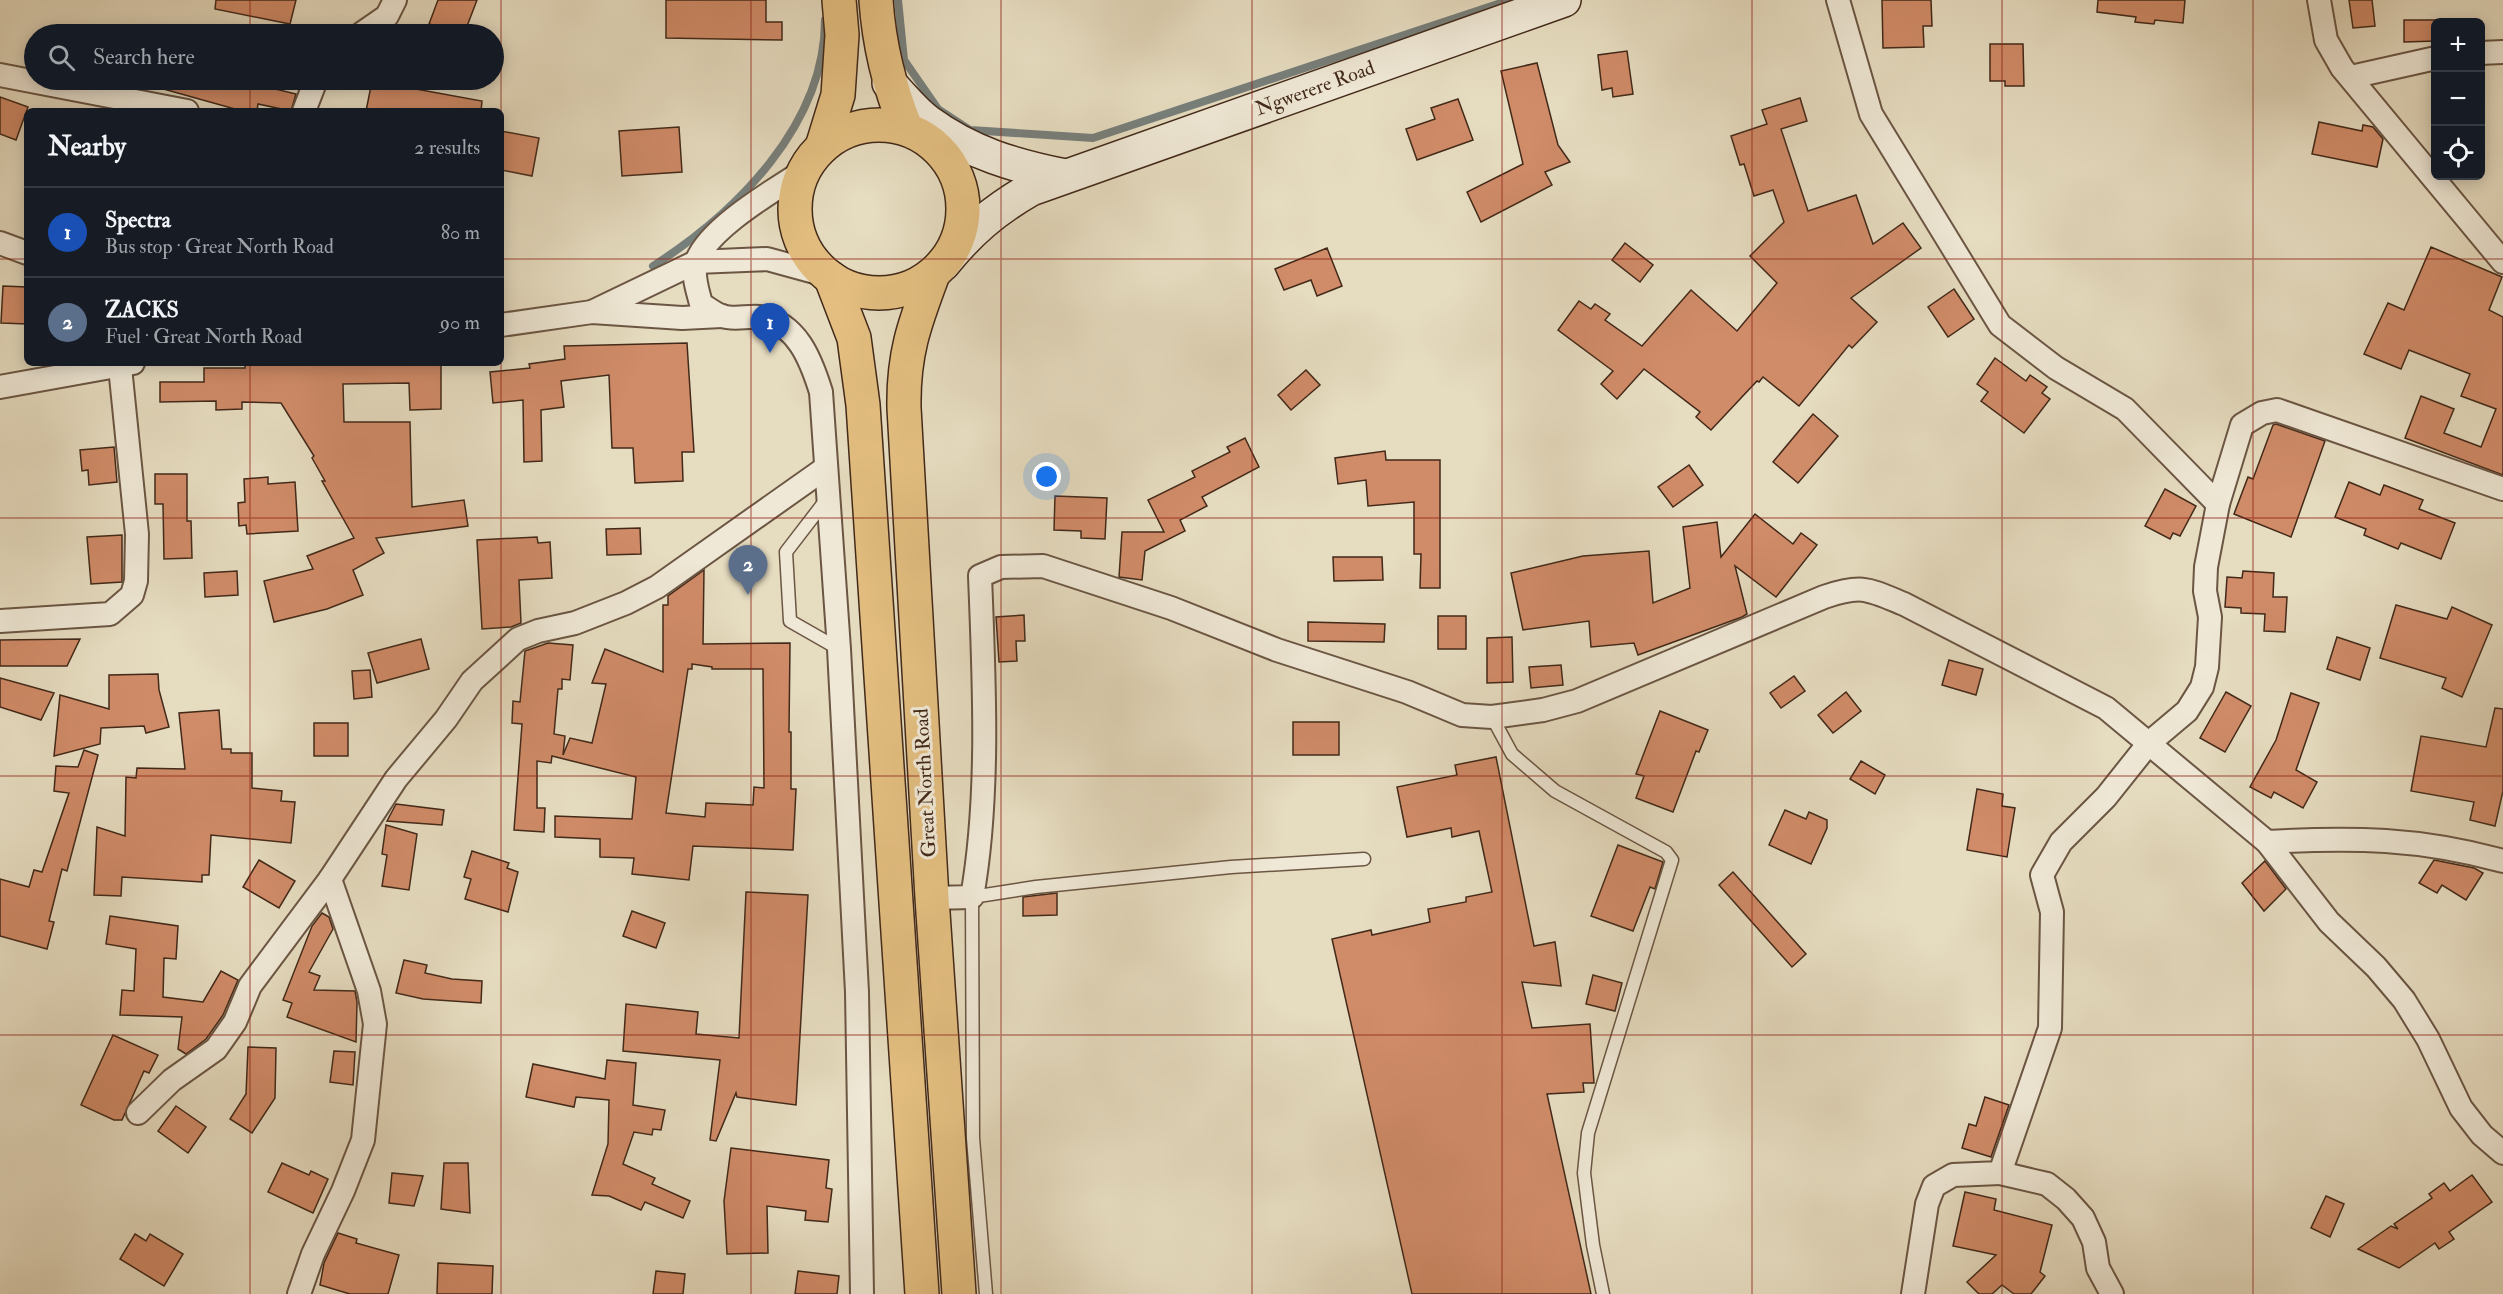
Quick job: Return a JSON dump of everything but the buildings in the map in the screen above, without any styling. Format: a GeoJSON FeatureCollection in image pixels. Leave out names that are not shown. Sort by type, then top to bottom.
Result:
{"type":"FeatureCollection","features":[{"type":"Feature","properties":{"kind":"main road"},"geometry":{"type":"LineString","coordinates":[[839,0],[842,35],[838,95],[796,203],[799,237],[806,252],[830,277],[847,288],[882,295],[899,292],[938,271],[960,226],[961,199],[947,161],[939,150],[912,131],[889,83],[878,34],[876,0]]}},
{"type":"Feature","properties":{"kind":"main road","name":"Ngwerere Road"},"geometry":{"type":"LineString","coordinates":[[938,271],[968,234],[997,208],[1030,189],[1564,0]]}},
{"type":"Feature","properties":{"kind":"main road"},"geometry":{"type":"LineString","coordinates":[[889,83],[927,121],[969,148]]}},
{"type":"Feature","properties":{"kind":"main road"},"geometry":{"type":"LineString","coordinates":[[814,159],[847,130],[862,126],[892,125],[969,148],[1018,167],[1067,176]]}},
{"type":"Feature","properties":{"kind":"main road","name":"Great North Road"},"geometry":{"type":"LineString","coordinates":[[938,271],[909,340],[903,373],[932,898],[959,1294]]}},
{"type":"Feature","properties":{"kind":"main road","name":"Great North Road"},"geometry":{"type":"LineString","coordinates":[[830,277],[854,338],[863,405],[922,1294]]}},
{"type":"Feature","properties":{"kind":"street"},"geometry":{"type":"LineString","coordinates":[[375,24],[387,16],[395,0]]}},
{"type":"Feature","properties":{"kind":"street"},"geometry":{"type":"LineString","coordinates":[[1838,0],[1871,114],[2000,325],[2056,368],[2125,409],[2218,504]]}},
{"type":"Feature","properties":{"kind":"street"},"geometry":{"type":"LineString","coordinates":[[2319,0],[2326,40],[2342,68],[2503,262]]}},
{"type":"Feature","properties":{"kind":"street"},"geometry":{"type":"LineString","coordinates":[[2485,53],[2503,52]]}},
{"type":"Feature","properties":{"kind":"street"},"geometry":{"type":"LineString","coordinates":[[2351,77],[2431,59]]}},
{"type":"Feature","properties":{"kind":"street"},"geometry":{"type":"LineString","coordinates":[[0,75],[24,80]]}},
{"type":"Feature","properties":{"kind":"street"},"geometry":{"type":"LineString","coordinates":[[78,90],[171,108]]}},
{"type":"Feature","properties":{"kind":"street"},"geometry":{"type":"LineString","coordinates":[[305,108],[312,90]]}},
{"type":"Feature","properties":{"kind":"street"},"geometry":{"type":"LineString","coordinates":[[722,316],[701,304],[696,280],[696,262],[718,232],[814,159]]}},
{"type":"Feature","properties":{"kind":"street"},"geometry":{"type":"LineString","coordinates":[[0,243],[24,252]]}},
{"type":"Feature","properties":{"kind":"street"},"geometry":{"type":"LineString","coordinates":[[592,312],[696,262],[767,259],[830,277]]}},
{"type":"Feature","properties":{"kind":"street"},"geometry":{"type":"LineString","coordinates":[[504,325],[592,312],[682,318],[761,317],[780,325],[799,340],[810,358],[820,392],[826,500],[839,649],[857,992],[862,1294]]}},
{"type":"Feature","properties":{"kind":"street"},"geometry":{"type":"LineString","coordinates":[[0,387],[122,366]]}},
{"type":"Feature","properties":{"kind":"street"},"geometry":{"type":"LineString","coordinates":[[0,621],[110,614],[132,595],[136,581],[136,516],[128,366]]}},
{"type":"Feature","properties":{"kind":"street"},"geometry":{"type":"LineString","coordinates":[[2000,1173],[2050,1028],[2052,912],[2042,875],[2061,842],[2106,797],[2149,743],[2187,711],[2202,687],[2207,667],[2210,617],[2205,591],[2206,567],[2218,504],[2242,425],[2262,413],[2277,410],[2503,489]]}},
{"type":"Feature","properties":{"kind":"street"},"geometry":{"type":"LineString","coordinates":[[138,1113],[172,1080],[216,1048],[235,1022],[250,986],[330,879],[396,779],[446,719],[472,681],[518,639],[596,615],[657,587],[824,469]]}},
{"type":"Feature","properties":{"kind":"street"},"geometry":{"type":"LineString","coordinates":[[932,898],[972,897],[981,846],[983,643],[980,576],[1001,567],[1042,566],[1171,608],[1277,650],[1407,692],[1462,715],[1492,717],[1543,710],[1577,701],[1851,587],[1870,590],[1904,604],[2106,708],[2267,842],[2330,922],[2376,967],[2404,1000],[2428,1039],[2461,1108],[2482,1135],[2503,1153]]}},
{"type":"Feature","properties":{"kind":"street"},"geometry":{"type":"LineString","coordinates":[[2267,842],[2388,839],[2458,848],[2503,861]]}},
{"type":"Feature","properties":{"kind":"street"},"geometry":{"type":"LineString","coordinates":[[299,1294],[313,1254],[343,1191],[363,1140],[375,1024],[369,991],[330,879]]}},
{"type":"Feature","properties":{"kind":"street"},"geometry":{"type":"LineString","coordinates":[[1913,1294],[1927,1204],[1934,1186],[1953,1175],[2000,1173],[2047,1184],[2066,1199],[2084,1218],[2094,1242],[2098,1269],[2112,1294]]}},
{"type":"Feature","properties":{"kind":"lane"},"geometry":{"type":"LineString","coordinates":[[826,500],[786,552],[790,621],[839,649]]}},
{"type":"Feature","properties":{"kind":"lane"},"geometry":{"type":"LineString","coordinates":[[1492,717],[1512,754],[1555,791],[1666,852],[1672,860],[1588,1132],[1584,1173],[1593,1245],[1603,1294]]}},
{"type":"Feature","properties":{"kind":"lane"},"geometry":{"type":"LineString","coordinates":[[987,1294],[974,1138],[972,897],[1036,887],[1231,867],[1364,859]]}},
{"type":"Feature","properties":{"kind":"waterway"},"geometry":{"type":"LineString","coordinates":[[898,0],[904,60],[938,109],[970,130],[1093,138],[1510,0]]}},
{"type":"Feature","properties":{"kind":"waterway"},"geometry":{"type":"LineString","coordinates":[[653,266],[715,220],[744,193],[770,162],[792,130],[810,95],[821,59],[825,20]]}},
{"type":"Feature","properties":{"kind":"place","name":"Spectra"},"geometry":{"type":"Point","coordinates":[770,353]}},
{"type":"Feature","properties":{"kind":"place","name":"ZACKS"},"geometry":{"type":"Point","coordinates":[748,595]}}]}
